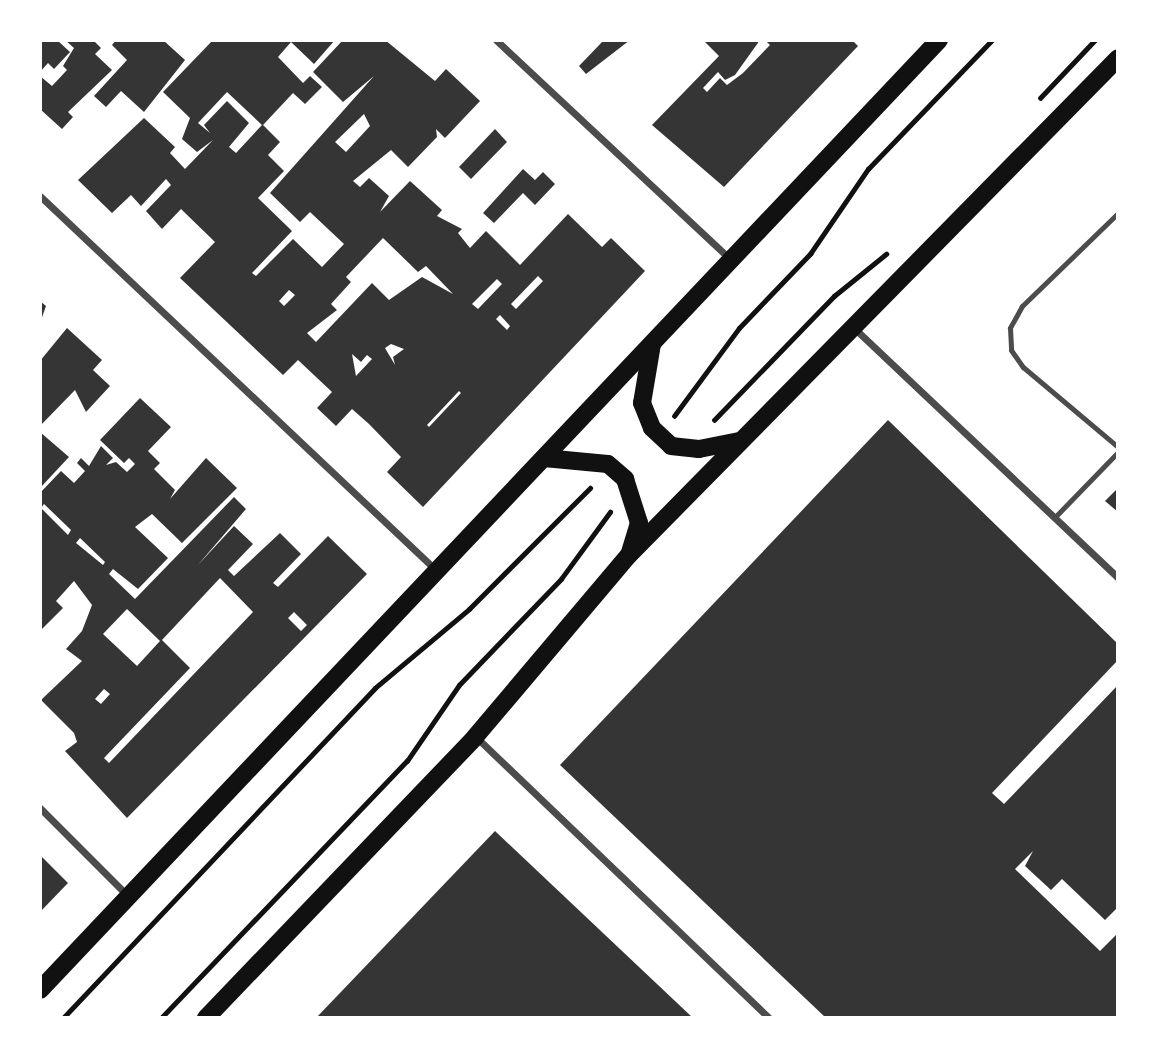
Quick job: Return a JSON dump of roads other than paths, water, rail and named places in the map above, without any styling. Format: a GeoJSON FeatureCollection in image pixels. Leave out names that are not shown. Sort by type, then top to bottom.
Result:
{"type":"FeatureCollection","features":[{"type":"Feature","properties":{"kind":"main road"},"geometry":{"type":"LineString","coordinates":[[40,990],[939,40]]}},
{"type":"Feature","properties":{"kind":"main road"},"geometry":{"type":"LineString","coordinates":[[206,1018],[475,737],[629,555],[1118,58]]}},
{"type":"Feature","properties":{"kind":"main road"},"geometry":{"type":"LineString","coordinates":[[652,344],[642,403],[663,438],[671,446],[699,449],[739,441]]}},
{"type":"Feature","properties":{"kind":"main road"},"geometry":{"type":"LineString","coordinates":[[544,458],[608,464],[615,481],[637,504],[629,555]]}},
{"type":"Feature","properties":{"kind":"street"},"geometry":{"type":"LineString","coordinates":[[496,40],[731,260]]}},
{"type":"Feature","properties":{"kind":"street"},"geometry":{"type":"LineString","coordinates":[[40,196],[437,571]]}},
{"type":"Feature","properties":{"kind":"street"},"geometry":{"type":"LineString","coordinates":[[853,327],[1118,578]]}},
{"type":"Feature","properties":{"kind":"street"},"geometry":{"type":"LineString","coordinates":[[475,737],[769,1018]]}},
{"type":"Feature","properties":{"kind":"street"},"geometry":{"type":"LineString","coordinates":[[40,808],[128,896]]}},
{"type":"Feature","properties":{"kind":"lane"},"geometry":{"type":"LineString","coordinates":[[1054,518],[1118,449],[1023,367],[1011,350],[1010,328],[1022,306],[1118,213]]}}]}
